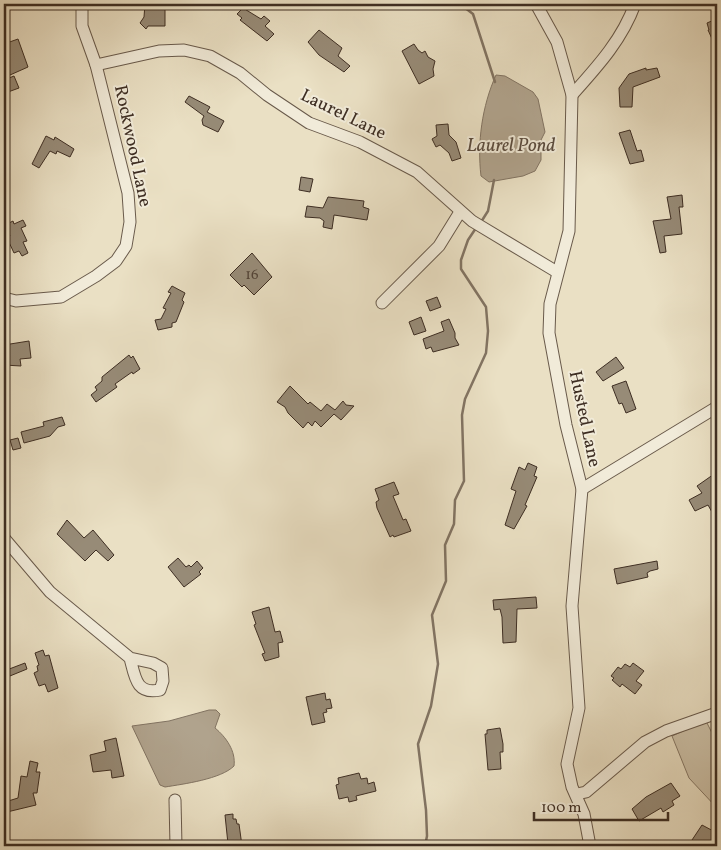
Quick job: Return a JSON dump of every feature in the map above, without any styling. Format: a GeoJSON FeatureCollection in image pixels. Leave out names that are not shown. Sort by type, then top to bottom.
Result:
{"type":"FeatureCollection","features":[{"type":"Feature","properties":{"kind":"street","name":"Rockwood Lane"},"geometry":{"type":"LineString","coordinates":[[4,298],[16,301],[61,297],[96,276],[116,261],[126,246],[130,222],[128,193],[96,65],[82,26],[82,4]]}},
{"type":"Feature","properties":{"kind":"street","name":"Husted Lane"},"geometry":{"type":"LineString","coordinates":[[536,4],[556,42],[572,95],[569,231],[550,304],[549,333],[566,425],[582,490],[572,606],[579,708],[567,764],[569,776],[584,814],[590,846]]}},
{"type":"Feature","properties":{"kind":"street"},"geometry":{"type":"LineString","coordinates":[[572,95],[610,52],[631,17],[635,4]]}},
{"type":"Feature","properties":{"kind":"street","name":"Laurel Lane"},"geometry":{"type":"LineString","coordinates":[[96,65],[159,51],[184,50],[210,56],[240,73],[267,95],[309,122],[360,142],[417,172],[472,221],[557,272]]}},
{"type":"Feature","properties":{"kind":"street"},"geometry":{"type":"LineString","coordinates":[[382,303],[439,246],[460,212]]}},
{"type":"Feature","properties":{"kind":"street"},"geometry":{"type":"LineString","coordinates":[[582,490],[717,407]]}},
{"type":"Feature","properties":{"kind":"street"},"geometry":{"type":"LineString","coordinates":[[4,538],[50,592],[130,658]]}},
{"type":"Feature","properties":{"kind":"street"},"geometry":{"type":"LineString","coordinates":[[577,794],[586,792],[645,742],[666,731],[717,713]]}},
{"type":"Feature","properties":{"kind":"street"},"geometry":{"type":"LineString","coordinates":[[175,800],[176,846]]}},
{"type":"Feature","properties":{"kind":"shaded area"},"geometry":{"type":"Polygon","coordinates":[[[706,721],[717,743],[717,808],[689,778],[672,736],[706,721]]]}},
{"type":"Feature","properties":{"kind":"water","name":"Laurel Pond"},"geometry":{"type":"Polygon","coordinates":[[[496,75],[505,76],[533,92],[538,99],[545,132],[541,140],[541,160],[535,171],[523,176],[489,182],[481,176],[480,138],[487,99],[496,75]]]}},
{"type":"Feature","properties":{"kind":"water"},"geometry":{"type":"Polygon","coordinates":[[[209,710],[216,710],[220,714],[215,728],[232,750],[234,766],[228,771],[202,780],[165,787],[160,785],[132,726],[169,721],[209,710]]]}},
{"type":"Feature","properties":{"kind":"building"},"geometry":{"type":"Polygon","coordinates":[[[145,4],[165,4],[165,26],[148,26],[146,29],[140,23],[144,17],[145,4]]]}},
{"type":"Feature","properties":{"kind":"building"},"geometry":{"type":"Polygon","coordinates":[[[243,8],[261,19],[264,16],[270,21],[265,26],[274,34],[267,41],[240,20],[242,18],[237,14],[243,8]]]}},
{"type":"Feature","properties":{"kind":"building"},"geometry":{"type":"Polygon","coordinates":[[[714,20],[717,25],[717,50],[707,23],[714,20]]]}},
{"type":"Feature","properties":{"kind":"building"},"geometry":{"type":"Polygon","coordinates":[[[319,30],[342,48],[338,56],[350,66],[344,72],[319,55],[308,42],[319,30]]]}},
{"type":"Feature","properties":{"kind":"building"},"geometry":{"type":"Polygon","coordinates":[[[18,39],[28,67],[10,75],[4,57],[4,44],[18,39]]]}},
{"type":"Feature","properties":{"kind":"building"},"geometry":{"type":"Polygon","coordinates":[[[414,44],[418,50],[422,53],[425,51],[428,57],[435,61],[434,76],[419,84],[402,51],[414,44]]]}},
{"type":"Feature","properties":{"kind":"building"},"geometry":{"type":"Polygon","coordinates":[[[646,68],[646,70],[657,68],[660,77],[633,87],[632,107],[620,107],[619,88],[629,74],[646,68]]]}},
{"type":"Feature","properties":{"kind":"building"},"geometry":{"type":"Polygon","coordinates":[[[14,76],[19,88],[8,92],[4,80],[14,76]]]}},
{"type":"Feature","properties":{"kind":"building"},"geometry":{"type":"Polygon","coordinates":[[[189,96],[210,107],[207,112],[224,121],[218,132],[203,125],[202,120],[204,116],[185,102],[189,96]]]}},
{"type":"Feature","properties":{"kind":"building"},"geometry":{"type":"Polygon","coordinates":[[[448,124],[449,135],[456,142],[461,158],[452,161],[449,153],[440,145],[436,147],[432,139],[437,136],[436,125],[448,124]]]}},
{"type":"Feature","properties":{"kind":"building"},"geometry":{"type":"Polygon","coordinates":[[[630,130],[637,151],[641,150],[644,161],[630,164],[619,133],[630,130]]]}},
{"type":"Feature","properties":{"kind":"building"},"geometry":{"type":"Polygon","coordinates":[[[46,136],[54,140],[55,137],[74,149],[70,157],[57,151],[56,154],[50,151],[39,168],[32,164],[46,136]]]}},
{"type":"Feature","properties":{"kind":"building"},"geometry":{"type":"Polygon","coordinates":[[[301,177],[313,179],[310,192],[299,190],[301,177]]]}},
{"type":"Feature","properties":{"kind":"building"},"geometry":{"type":"Polygon","coordinates":[[[682,195],[683,207],[679,207],[682,234],[664,236],[666,252],[660,253],[653,221],[671,219],[667,197],[682,195]]]}},
{"type":"Feature","properties":{"kind":"building"},"geometry":{"type":"Polygon","coordinates":[[[328,197],[364,201],[363,207],[369,209],[367,220],[334,215],[332,229],[323,227],[324,221],[320,218],[305,217],[307,206],[323,208],[328,197]]]}},
{"type":"Feature","properties":{"kind":"building"},"geometry":{"type":"Polygon","coordinates":[[[23,220],[26,226],[21,228],[27,241],[23,242],[28,253],[22,256],[19,251],[14,253],[7,238],[10,236],[9,234],[6,235],[4,229],[6,228],[5,225],[13,221],[14,224],[23,220]]]}},
{"type":"Feature","properties":{"kind":"building"},"geometry":{"type":"Polygon","coordinates":[[[252,253],[272,277],[254,295],[244,285],[242,287],[230,275],[252,253]]]}},
{"type":"Feature","properties":{"kind":"building"},"geometry":{"type":"Polygon","coordinates":[[[172,286],[185,293],[182,300],[184,302],[176,322],[172,323],[172,327],[158,330],[155,320],[161,319],[166,309],[163,308],[171,293],[168,292],[172,286]]]}},
{"type":"Feature","properties":{"kind":"building"},"geometry":{"type":"Polygon","coordinates":[[[437,297],[441,307],[430,311],[426,301],[437,297]]]}},
{"type":"Feature","properties":{"kind":"building"},"geometry":{"type":"Polygon","coordinates":[[[421,317],[426,331],[414,335],[409,322],[421,317]]]}},
{"type":"Feature","properties":{"kind":"building"},"geometry":{"type":"Polygon","coordinates":[[[449,319],[459,345],[433,352],[431,347],[426,349],[423,339],[444,331],[441,322],[449,319]]]}},
{"type":"Feature","properties":{"kind":"building"},"geometry":{"type":"Polygon","coordinates":[[[29,341],[31,358],[20,359],[21,366],[4,365],[4,345],[29,341]]]}},
{"type":"Feature","properties":{"kind":"building"},"geometry":{"type":"Polygon","coordinates":[[[129,355],[131,358],[133,356],[140,369],[133,374],[132,372],[115,384],[117,387],[96,402],[91,395],[97,390],[95,387],[102,381],[102,377],[129,355]]]}},
{"type":"Feature","properties":{"kind":"building"},"geometry":{"type":"Polygon","coordinates":[[[616,357],[624,368],[603,381],[596,372],[616,357]]]}},
{"type":"Feature","properties":{"kind":"building"},"geometry":{"type":"Polygon","coordinates":[[[626,381],[636,409],[626,413],[622,403],[619,404],[612,386],[626,381]]]}},
{"type":"Feature","properties":{"kind":"building"},"geometry":{"type":"Polygon","coordinates":[[[290,386],[308,404],[310,402],[321,411],[327,404],[335,410],[343,401],[346,405],[354,406],[341,420],[334,414],[321,427],[315,421],[312,426],[308,422],[303,428],[288,413],[285,407],[277,402],[290,386]]]}},
{"type":"Feature","properties":{"kind":"building"},"geometry":{"type":"Polygon","coordinates":[[[62,417],[65,425],[58,427],[50,436],[24,443],[21,432],[44,426],[43,422],[62,417]]]}},
{"type":"Feature","properties":{"kind":"building"},"geometry":{"type":"Polygon","coordinates":[[[18,438],[21,448],[13,450],[10,440],[18,438]]]}},
{"type":"Feature","properties":{"kind":"building"},"geometry":{"type":"Polygon","coordinates":[[[528,463],[537,467],[534,476],[537,477],[525,505],[527,506],[514,529],[505,525],[516,491],[511,489],[519,467],[525,470],[528,463]]]}},
{"type":"Feature","properties":{"kind":"building"},"geometry":{"type":"Polygon","coordinates":[[[717,472],[717,521],[708,505],[695,511],[689,500],[702,493],[697,486],[717,472]]]}},
{"type":"Feature","properties":{"kind":"building"},"geometry":{"type":"Polygon","coordinates":[[[394,482],[399,494],[393,496],[403,520],[406,519],[411,531],[390,537],[377,508],[376,502],[379,500],[375,489],[394,482]]]}},
{"type":"Feature","properties":{"kind":"building"},"geometry":{"type":"Polygon","coordinates":[[[67,520],[84,538],[93,530],[114,555],[108,561],[96,550],[85,561],[57,534],[67,520]]]}},
{"type":"Feature","properties":{"kind":"building"},"geometry":{"type":"Polygon","coordinates":[[[178,558],[186,567],[189,565],[191,567],[197,561],[203,568],[199,572],[201,574],[184,587],[168,567],[178,558]]]}},
{"type":"Feature","properties":{"kind":"building"},"geometry":{"type":"Polygon","coordinates":[[[657,561],[658,569],[647,573],[648,577],[617,584],[614,569],[657,561]]]}},
{"type":"Feature","properties":{"kind":"building"},"geometry":{"type":"Polygon","coordinates":[[[536,597],[537,608],[517,609],[516,642],[503,643],[502,617],[500,609],[494,610],[493,600],[536,597]]]}},
{"type":"Feature","properties":{"kind":"building"},"geometry":{"type":"Polygon","coordinates":[[[269,607],[275,632],[280,631],[283,642],[278,643],[279,657],[265,661],[262,654],[265,653],[254,625],[256,624],[252,612],[269,607]]]}},
{"type":"Feature","properties":{"kind":"building"},"geometry":{"type":"Polygon","coordinates":[[[43,650],[45,656],[49,655],[58,688],[48,692],[45,684],[39,686],[34,673],[38,671],[37,666],[39,665],[35,653],[43,650]]]}},
{"type":"Feature","properties":{"kind":"building"},"geometry":{"type":"Polygon","coordinates":[[[25,663],[27,669],[5,678],[4,671],[25,663]]]}},
{"type":"Feature","properties":{"kind":"building"},"geometry":{"type":"Polygon","coordinates":[[[633,663],[644,671],[636,681],[642,685],[635,694],[622,684],[620,687],[612,680],[614,678],[611,676],[618,667],[621,669],[625,664],[630,667],[633,663]]]}},
{"type":"Feature","properties":{"kind":"building"},"geometry":{"type":"Polygon","coordinates":[[[325,693],[326,700],[330,699],[332,708],[326,709],[327,712],[323,713],[325,722],[312,725],[306,697],[325,693]]]}},
{"type":"Feature","properties":{"kind":"building"},"geometry":{"type":"Polygon","coordinates":[[[500,728],[503,744],[503,752],[500,752],[501,769],[488,770],[485,734],[487,734],[487,730],[500,728]]]}},
{"type":"Feature","properties":{"kind":"building"},"geometry":{"type":"Polygon","coordinates":[[[116,738],[124,776],[112,778],[111,770],[93,772],[90,755],[106,751],[104,741],[116,738]]]}},
{"type":"Feature","properties":{"kind":"building"},"geometry":{"type":"Polygon","coordinates":[[[30,761],[38,763],[36,772],[40,772],[37,793],[33,793],[36,805],[7,812],[5,802],[18,798],[21,776],[27,777],[30,761]]]}},
{"type":"Feature","properties":{"kind":"building"},"geometry":{"type":"Polygon","coordinates":[[[359,773],[361,779],[367,778],[368,784],[374,782],[376,791],[356,796],[357,800],[349,802],[348,797],[339,799],[336,785],[339,784],[338,778],[359,773]]]}},
{"type":"Feature","properties":{"kind":"building"},"geometry":{"type":"Polygon","coordinates":[[[671,783],[680,796],[672,801],[674,805],[663,812],[661,808],[639,821],[632,809],[646,797],[671,783]]]}},
{"type":"Feature","properties":{"kind":"building"},"geometry":{"type":"Polygon","coordinates":[[[233,814],[233,819],[236,819],[237,824],[239,824],[242,846],[234,846],[234,843],[228,844],[225,815],[233,814]]]}},
{"type":"Feature","properties":{"kind":"building"},"geometry":{"type":"Polygon","coordinates":[[[702,825],[717,833],[717,846],[711,846],[704,841],[700,846],[688,846],[702,825]]]}},
{"type":"Feature","properties":{"kind":"waterway"},"geometry":{"type":"LineString","coordinates":[[460,4],[473,14],[495,82]]}},
{"type":"Feature","properties":{"kind":"waterway"},"geometry":{"type":"LineString","coordinates":[[481,222],[488,211],[494,180]]}},
{"type":"Feature","properties":{"kind":"waterway"},"geometry":{"type":"LineString","coordinates":[[425,846],[427,836],[426,810],[418,744],[431,706],[438,664],[432,615],[446,581],[445,545],[454,524],[455,500],[464,481],[462,415],[465,399],[486,353],[488,331],[486,307],[461,269],[461,260],[468,240],[476,228]]}}]}
